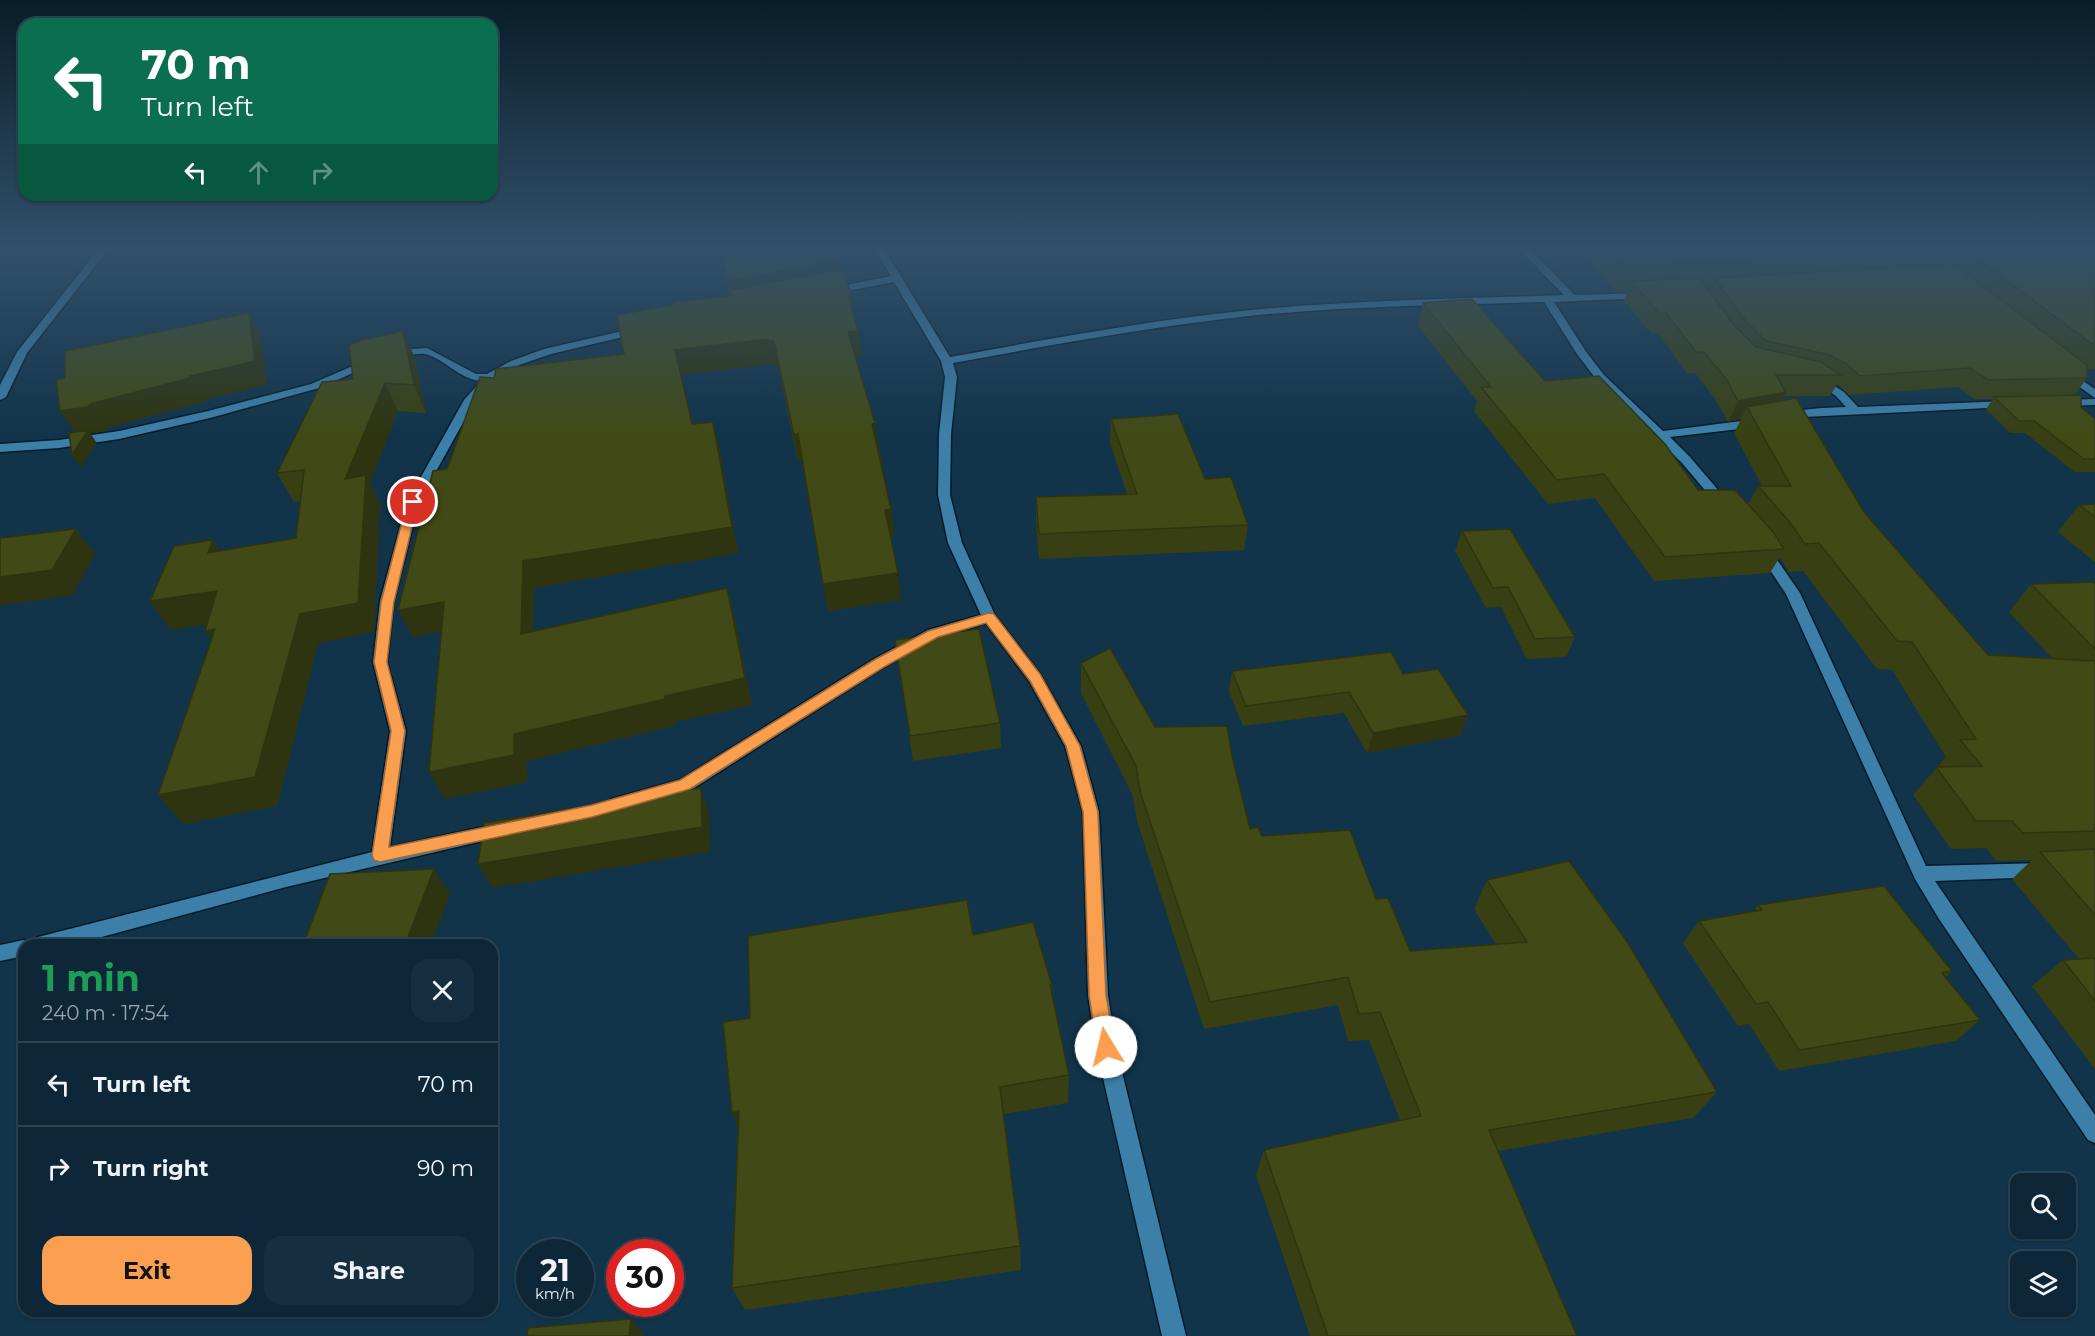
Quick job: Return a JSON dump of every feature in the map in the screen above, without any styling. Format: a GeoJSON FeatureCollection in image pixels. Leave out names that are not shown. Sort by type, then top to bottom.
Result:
{"type":"FeatureCollection","features":[{"type":"Feature","properties":{"kind":"street"},"geometry":{"type":"LineString","coordinates":[[0,397],[22,352],[54,309]]}},
{"type":"Feature","properties":{"kind":"street"},"geometry":{"type":"LineString","coordinates":[[917,309],[947,361],[951,377],[945,435],[944,495],[955,543],[989,617],[1035,678],[1073,746],[1090,812],[1099,1005],[1106,1047],[1174,1336]]}},
{"type":"Feature","properties":{"kind":"street"},"geometry":{"type":"LineString","coordinates":[[947,361],[1078,337],[1250,313],[1302,309]]}},
{"type":"Feature","properties":{"kind":"street"},"geometry":{"type":"LineString","coordinates":[[1554,309],[1582,354],[1600,377],[1686,460],[1737,519]]}},
{"type":"Feature","properties":{"kind":"street"},"geometry":{"type":"LineString","coordinates":[[380,855],[398,731],[380,662],[387,602],[413,502],[470,399],[489,378],[515,363],[548,351],[650,328]]}},
{"type":"Feature","properties":{"kind":"street"},"geometry":{"type":"LineString","coordinates":[[0,448],[59,444],[119,435],[210,414],[315,386],[388,354],[427,351],[474,377],[489,378]]}},
{"type":"Feature","properties":{"kind":"street"},"geometry":{"type":"LineString","coordinates":[[2058,366],[2095,395]]}},
{"type":"Feature","properties":{"kind":"street"},"geometry":{"type":"LineString","coordinates":[[1806,375],[1823,381],[1854,409]]}},
{"type":"Feature","properties":{"kind":"street"},"geometry":{"type":"LineString","coordinates":[[2048,403],[2095,402]]}},
{"type":"Feature","properties":{"kind":"street"},"geometry":{"type":"LineString","coordinates":[[1660,435],[1746,426],[1809,412],[2024,404]]}},
{"type":"Feature","properties":{"kind":"street"},"geometry":{"type":"LineString","coordinates":[[1752,536],[1793,593],[1921,874],[1945,913],[2095,1133]]}},
{"type":"Feature","properties":{"kind":"street"},"geometry":{"type":"LineString","coordinates":[[602,808],[685,785],[888,658],[933,634],[989,617]]}},
{"type":"Feature","properties":{"kind":"street"},"geometry":{"type":"LineString","coordinates":[[66,939],[380,855],[514,827]]}},
{"type":"Feature","properties":{"kind":"street"},"geometry":{"type":"LineString","coordinates":[[1921,874],[2061,868]]}},
{"type":"Feature","properties":{"kind":"street"},"geometry":{"type":"LineString","coordinates":[[0,953],[18,949]]}},
{"type":"Feature","properties":{"kind":"building"},"geometry":{"type":"Polygon","coordinates":[[[648,309],[852,309],[858,331],[848,332],[875,423],[872,424],[891,509],[885,510],[898,573],[823,584],[798,434],[794,435],[774,341],[768,341],[768,339],[675,350],[692,424],[713,422],[732,527],[523,561],[521,634],[727,588],[745,678],[514,734],[514,755],[429,772],[444,602],[398,610],[433,471],[447,469],[480,377],[494,378],[496,369],[624,354],[617,315],[648,309]]]}},
{"type":"Feature","properties":{"kind":"building"},"geometry":{"type":"Polygon","coordinates":[[[1428,309],[1481,309],[1545,381],[1599,376],[1665,444],[1698,490],[1735,490],[1774,533],[1784,549],[1665,557],[1604,474],[1557,480],[1481,387],[1491,387],[1428,309]]]}},
{"type":"Feature","properties":{"kind":"building"},"geometry":{"type":"Polygon","coordinates":[[[1656,309],[1722,309],[1756,347],[1821,362],[1841,375],[1776,375],[1786,392],[1738,401],[1726,379],[1704,352],[1696,352],[1666,313],[1659,313],[1656,309]]]}},
{"type":"Feature","properties":{"kind":"building"},"geometry":{"type":"Polygon","coordinates":[[[1737,309],[2014,309],[2087,365],[2087,378],[1988,380],[1970,368],[1860,376],[1847,364],[1830,355],[1766,341],[1737,309]]]}},
{"type":"Feature","properties":{"kind":"building"},"geometry":{"type":"Polygon","coordinates":[[[2045,309],[2095,309],[2095,344],[2045,309]]]}},
{"type":"Feature","properties":{"kind":"building"},"geometry":{"type":"Polygon","coordinates":[[[249,313],[255,361],[190,376],[190,378],[90,404],[88,407],[60,411],[56,380],[65,378],[65,351],[249,313]]]}},
{"type":"Feature","properties":{"kind":"building"},"geometry":{"type":"Polygon","coordinates":[[[403,331],[414,385],[385,383],[345,479],[366,475],[358,603],[300,614],[255,777],[158,795],[215,629],[205,631],[217,591],[150,601],[174,546],[213,540],[208,553],[296,538],[304,470],[277,473],[322,382],[353,379],[349,345],[361,340],[403,331]]]}},
{"type":"Feature","properties":{"kind":"building"},"geometry":{"type":"Polygon","coordinates":[[[2081,395],[2081,407],[2095,419],[2095,459],[2084,459],[2034,421],[2019,421],[1994,397],[2081,395]]]}},
{"type":"Feature","properties":{"kind":"building"},"geometry":{"type":"Polygon","coordinates":[[[1796,398],[1864,512],[1988,655],[2095,661],[2095,831],[2023,833],[2012,821],[1976,821],[1936,767],[1982,766],[1960,740],[1976,739],[1912,642],[1897,641],[1819,543],[1805,544],[1789,521],[1758,486],[1791,486],[1747,407],[1796,398]]]}},
{"type":"Feature","properties":{"kind":"building"},"geometry":{"type":"Polygon","coordinates":[[[1178,414],[1205,479],[1231,477],[1248,525],[1039,534],[1036,497],[1137,494],[1111,419],[1178,414]]]}},
{"type":"Feature","properties":{"kind":"building"},"geometry":{"type":"Polygon","coordinates":[[[88,430],[72,455],[69,433],[88,430]]]}},
{"type":"Feature","properties":{"kind":"building"},"geometry":{"type":"Polygon","coordinates":[[[2095,504],[2095,517],[2079,505],[2095,504]]]}},
{"type":"Feature","properties":{"kind":"building"},"geometry":{"type":"Polygon","coordinates":[[[76,529],[52,570],[0,577],[0,538],[76,529]]]}},
{"type":"Feature","properties":{"kind":"building"},"geometry":{"type":"Polygon","coordinates":[[[1510,529],[1575,637],[1535,639],[1508,587],[1493,588],[1462,531],[1510,529]]]}},
{"type":"Feature","properties":{"kind":"building"},"geometry":{"type":"Polygon","coordinates":[[[2095,582],[2095,649],[2031,584],[2095,582]]]}},
{"type":"Feature","properties":{"kind":"building"},"geometry":{"type":"Polygon","coordinates":[[[979,629],[1000,723],[910,736],[895,640],[979,629]]]}},
{"type":"Feature","properties":{"kind":"building"},"geometry":{"type":"Polygon","coordinates":[[[1110,648],[1155,727],[1227,726],[1250,829],[1258,827],[1262,836],[1350,830],[1376,899],[1388,898],[1410,951],[1527,942],[1487,880],[1569,861],[1628,943],[1717,1092],[1489,1130],[1577,1336],[1328,1336],[1264,1150],[1421,1116],[1380,1012],[1359,1014],[1348,977],[1210,1002],[1140,791],[1136,766],[1081,663],[1110,648]]]}},
{"type":"Feature","properties":{"kind":"building"},"geometry":{"type":"Polygon","coordinates":[[[1391,652],[1403,674],[1438,669],[1468,715],[1373,733],[1349,692],[1246,706],[1232,671],[1391,652]]]}},
{"type":"Feature","properties":{"kind":"building"},"geometry":{"type":"Polygon","coordinates":[[[701,788],[702,827],[478,864],[484,823],[701,788]]]}},
{"type":"Feature","properties":{"kind":"building"},"geometry":{"type":"Polygon","coordinates":[[[2095,849],[2095,915],[2040,852],[2095,849]]]}},
{"type":"Feature","properties":{"kind":"building"},"geometry":{"type":"Polygon","coordinates":[[[434,869],[407,939],[305,939],[330,874],[434,869]]]}},
{"type":"Feature","properties":{"kind":"building"},"geometry":{"type":"Polygon","coordinates":[[[1884,886],[1952,971],[1942,973],[1980,1020],[1799,1050],[1768,1002],[1756,1004],[1699,921],[1762,910],[1758,905],[1884,886]]]}},
{"type":"Feature","properties":{"kind":"building"},"geometry":{"type":"Polygon","coordinates":[[[967,900],[973,935],[1033,922],[1052,985],[1050,985],[1069,1075],[1000,1087],[1020,1246],[732,1288],[739,1111],[732,1113],[723,1022],[750,1018],[748,936],[967,900]]]}},
{"type":"Feature","properties":{"kind":"building"},"geometry":{"type":"Polygon","coordinates":[[[2095,958],[2095,1001],[2063,960],[2095,958]]]}},
{"type":"Feature","properties":{"kind":"building"},"geometry":{"type":"Polygon","coordinates":[[[631,1319],[629,1336],[527,1336],[528,1328],[631,1319]]]}},
{"type":"Feature","properties":{"kind":"route"},"geometry":{"type":"LineString","coordinates":[[413,502],[387,602],[380,662],[398,731],[380,855],[592,811],[685,785],[879,663],[933,634],[989,617],[1035,678],[1073,746],[1090,812],[1098,995],[1106,1047]]}}]}
